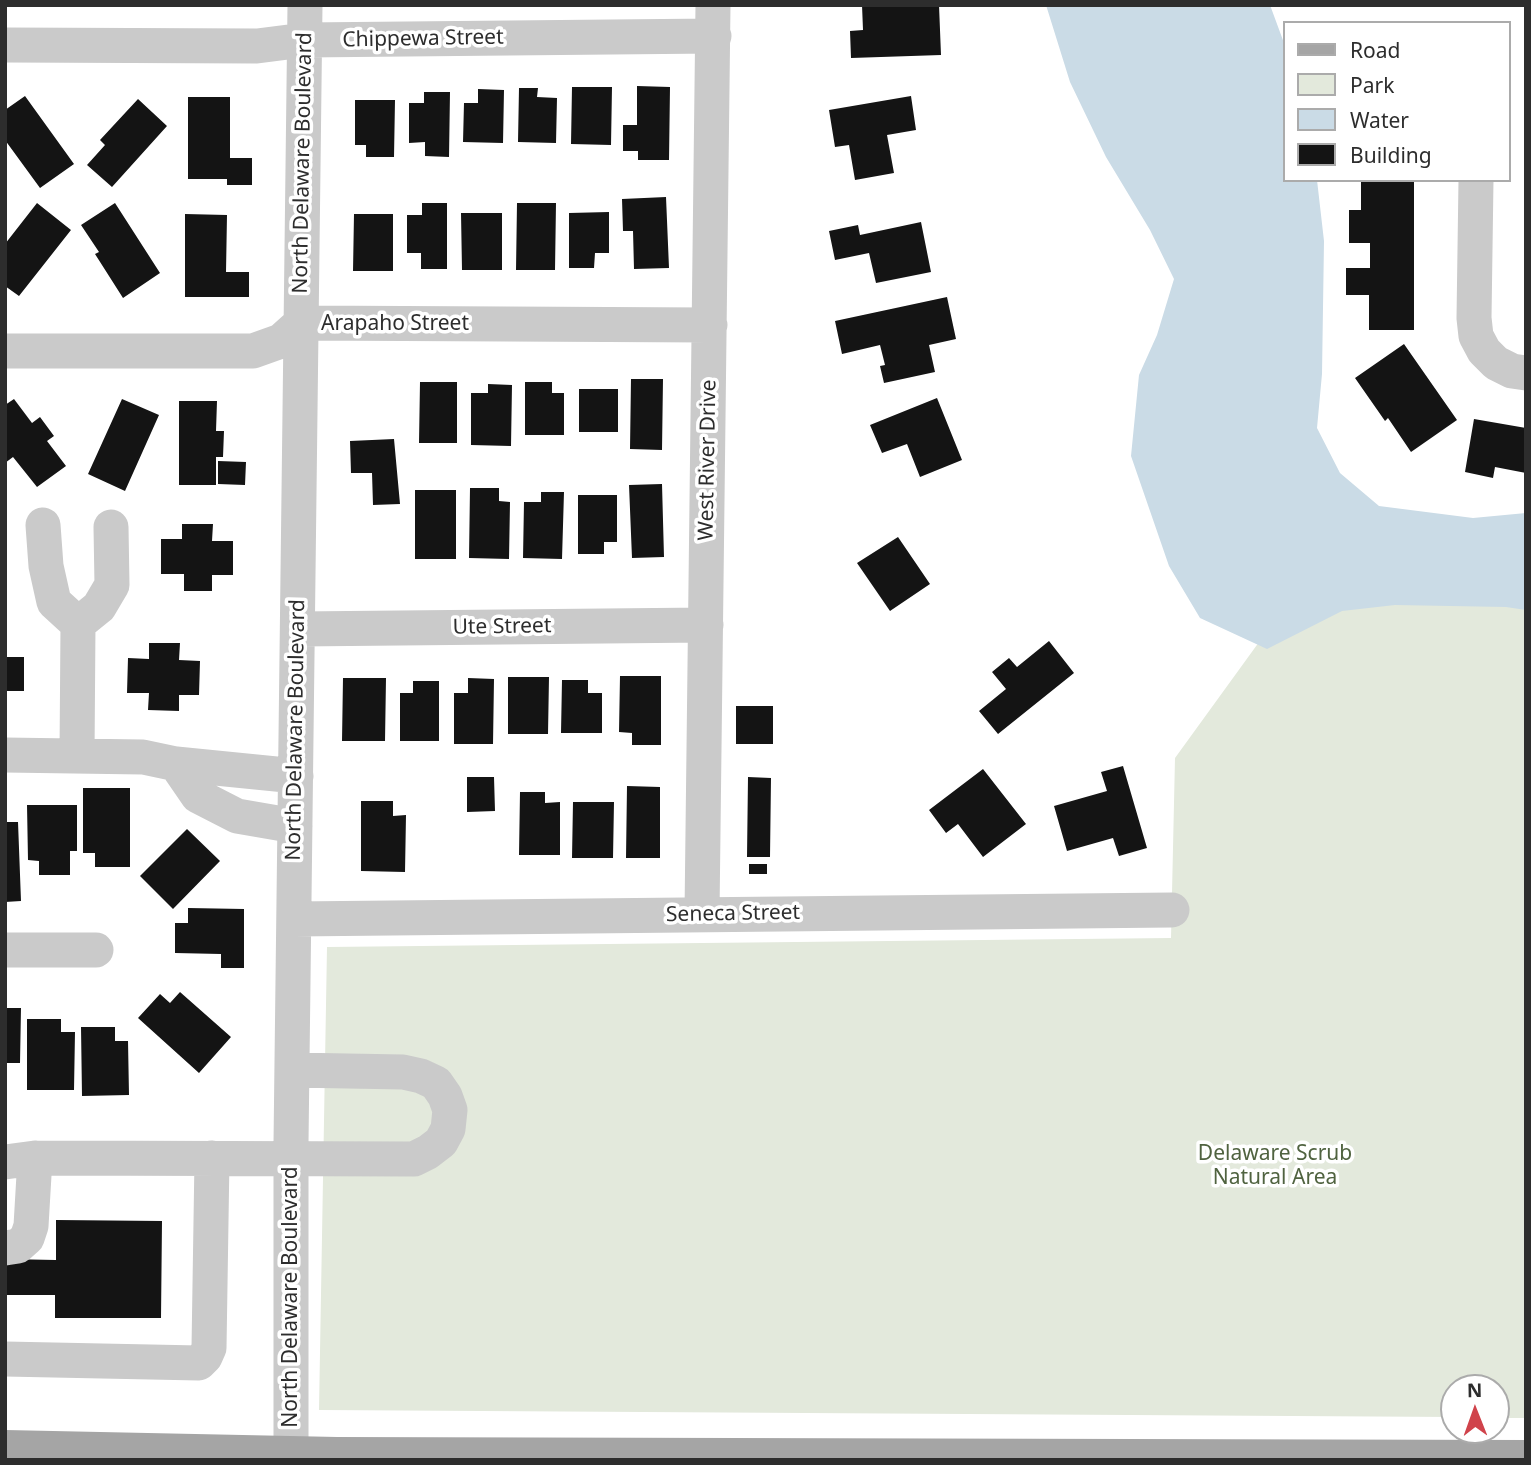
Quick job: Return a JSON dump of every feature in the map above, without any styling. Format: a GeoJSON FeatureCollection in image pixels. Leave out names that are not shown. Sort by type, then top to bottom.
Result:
{"type":"FeatureCollection","features":[{"type":"Feature","properties":{"kind":"main road"},"geometry":{"type":"LineString","coordinates":[[5,1449],[291,1457],[1526,1459]]}},
{"type":"Feature","properties":{"kind":"street","name":"North Delaware Boulevard"},"geometry":{"type":"LineString","coordinates":[[291,1457],[291,1158],[305,5]]}},
{"type":"Feature","properties":{"kind":"street","name":"Chippewa Street"},"geometry":{"type":"LineString","coordinates":[[5,45],[257,46],[304,40],[714,20]]}},
{"type":"Feature","properties":{"kind":"street","name":"West River Drive"},"geometry":{"type":"LineString","coordinates":[[702,914],[714,20]]}},
{"type":"Feature","properties":{"kind":"street"},"geometry":{"type":"LineString","coordinates":[[1476,182],[1476,335],[1484,351],[1496,363],[1512,371],[1526,373]]}},
{"type":"Feature","properties":{"kind":"street","name":"Arapaho Street"},"geometry":{"type":"LineString","coordinates":[[5,351],[253,351],[281,341],[301,323],[710,325]]}},
{"type":"Feature","properties":{"kind":"street"},"geometry":{"type":"LineString","coordinates":[[44,525],[46,566],[54,602],[78,624],[77,756]]}},
{"type":"Feature","properties":{"kind":"street"},"geometry":{"type":"LineString","coordinates":[[78,624],[99,607],[112,585],[111,527]]}},
{"type":"Feature","properties":{"kind":"street","name":"Ute Street"},"geometry":{"type":"LineString","coordinates":[[298,629],[706,625]]}},
{"type":"Feature","properties":{"kind":"street"},"geometry":{"type":"LineString","coordinates":[[5,755],[142,757],[176,764],[296,776]]}},
{"type":"Feature","properties":{"kind":"street"},"geometry":{"type":"LineString","coordinates":[[176,764],[198,796],[237,816],[295,825]]}},
{"type":"Feature","properties":{"kind":"street","name":"Seneca Street"},"geometry":{"type":"LineString","coordinates":[[294,919],[1172,910]]}},
{"type":"Feature","properties":{"kind":"street"},"geometry":{"type":"LineString","coordinates":[[5,950],[96,950]]}},
{"type":"Feature","properties":{"kind":"street"},"geometry":{"type":"LineString","coordinates":[[5,1248],[18,1246],[27,1238],[32,1226],[20,1160],[414,1159],[440,1142],[448,1129],[450,1110],[445,1096],[436,1083],[421,1076],[403,1072],[292,1070]]}},
{"type":"Feature","properties":{"kind":"street"},"geometry":{"type":"LineString","coordinates":[[5,1359],[199,1363],[209,1348],[212,1158]]}},
{"type":"Feature","properties":{"kind":"green space","name":"Delaware Scrub Natural Area"},"geometry":{"type":"Polygon","coordinates":[[[1399,592],[1526,592],[1526,1418],[1510,1418],[1510,1374],[1440,1374],[1440,1417],[319,1410],[327,947],[1171,938],[1175,758],[1275,620],[1399,592]]]}},
{"type":"Feature","properties":{"kind":"water"},"geometry":{"type":"Polygon","coordinates":[[[1046,5],[1270,5],[1282,38],[1282,182],[1317,182],[1324,241],[1322,374],[1317,428],[1340,473],[1379,506],[1473,518],[1526,513],[1526,610],[1506,607],[1395,605],[1342,611],[1267,649],[1200,618],[1169,566],[1131,456],[1139,375],[1157,335],[1174,279],[1150,230],[1106,157],[1070,82],[1046,5]]]}},
{"type":"Feature","properties":{"kind":"building"},"geometry":{"type":"Polygon","coordinates":[[[862,5],[939,5],[941,55],[851,58],[850,31],[863,30],[862,5]]]}},
{"type":"Feature","properties":{"kind":"building"},"geometry":{"type":"Polygon","coordinates":[[[637,86],[670,87],[669,160],[638,160],[638,151],[623,151],[623,125],[637,125],[637,86]]]}},
{"type":"Feature","properties":{"kind":"building"},"geometry":{"type":"Polygon","coordinates":[[[572,87],[612,87],[611,145],[571,144],[572,87]]]}},
{"type":"Feature","properties":{"kind":"building"},"geometry":{"type":"Polygon","coordinates":[[[519,88],[538,88],[537,97],[557,98],[556,143],[518,142],[519,88]]]}},
{"type":"Feature","properties":{"kind":"building"},"geometry":{"type":"Polygon","coordinates":[[[478,89],[504,90],[503,143],[463,142],[464,103],[478,103],[478,89]]]}},
{"type":"Feature","properties":{"kind":"building"},"geometry":{"type":"Polygon","coordinates":[[[424,92],[450,92],[449,157],[425,156],[425,142],[409,143],[409,103],[424,103],[424,92]]]}},
{"type":"Feature","properties":{"kind":"building"},"geometry":{"type":"Polygon","coordinates":[[[25,96],[74,164],[40,188],[5,140],[5,110],[25,96]]]}},
{"type":"Feature","properties":{"kind":"building"},"geometry":{"type":"Polygon","coordinates":[[[911,96],[916,130],[887,135],[894,173],[855,180],[849,145],[835,147],[829,110],[911,96]]]}},
{"type":"Feature","properties":{"kind":"building"},"geometry":{"type":"Polygon","coordinates":[[[188,97],[230,97],[230,158],[252,158],[252,185],[227,185],[227,179],[188,179],[188,97]]]}},
{"type":"Feature","properties":{"kind":"building"},"geometry":{"type":"Polygon","coordinates":[[[138,99],[167,126],[112,187],[87,165],[105,145],[100,140],[138,99]]]}},
{"type":"Feature","properties":{"kind":"building"},"geometry":{"type":"Polygon","coordinates":[[[355,100],[395,100],[394,157],[366,157],[366,145],[355,145],[355,100]]]}},
{"type":"Feature","properties":{"kind":"building"},"geometry":{"type":"Polygon","coordinates":[[[1361,182],[1414,182],[1414,330],[1369,330],[1369,295],[1346,295],[1346,268],[1370,268],[1370,243],[1349,243],[1349,210],[1361,210],[1361,182]]]}},
{"type":"Feature","properties":{"kind":"building"},"geometry":{"type":"Polygon","coordinates":[[[666,197],[669,268],[634,269],[633,231],[623,231],[622,199],[666,197]]]}},
{"type":"Feature","properties":{"kind":"building"},"geometry":{"type":"Polygon","coordinates":[[[37,203],[71,230],[19,296],[5,286],[5,244],[37,203]]]}},
{"type":"Feature","properties":{"kind":"building"},"geometry":{"type":"Polygon","coordinates":[[[115,203],[160,273],[123,298],[95,254],[99,252],[81,225],[115,203]]]}},
{"type":"Feature","properties":{"kind":"building"},"geometry":{"type":"Polygon","coordinates":[[[422,203],[447,203],[447,269],[421,269],[421,253],[407,253],[407,215],[422,215],[422,203]]]}},
{"type":"Feature","properties":{"kind":"building"},"geometry":{"type":"Polygon","coordinates":[[[517,203],[556,203],[555,270],[516,270],[517,203]]]}},
{"type":"Feature","properties":{"kind":"building"},"geometry":{"type":"Polygon","coordinates":[[[609,212],[609,253],[595,253],[594,268],[569,268],[569,213],[609,212]]]}},
{"type":"Feature","properties":{"kind":"building"},"geometry":{"type":"Polygon","coordinates":[[[461,213],[502,213],[502,270],[462,270],[461,213]]]}},
{"type":"Feature","properties":{"kind":"building"},"geometry":{"type":"Polygon","coordinates":[[[185,214],[227,215],[226,272],[249,272],[249,297],[185,297],[185,214]]]}},
{"type":"Feature","properties":{"kind":"building"},"geometry":{"type":"Polygon","coordinates":[[[354,214],[393,214],[393,271],[353,271],[354,214]]]}},
{"type":"Feature","properties":{"kind":"building"},"geometry":{"type":"Polygon","coordinates":[[[921,222],[931,272],[876,283],[869,253],[835,260],[829,231],[858,225],[860,235],[921,222]]]}},
{"type":"Feature","properties":{"kind":"building"},"geometry":{"type":"Polygon","coordinates":[[[947,297],[956,339],[929,345],[935,372],[884,383],[880,366],[885,365],[880,345],[842,354],[835,321],[947,297]]]}},
{"type":"Feature","properties":{"kind":"building"},"geometry":{"type":"Polygon","coordinates":[[[1404,344],[1457,420],[1411,452],[1388,418],[1385,421],[1355,378],[1404,344]]]}},
{"type":"Feature","properties":{"kind":"building"},"geometry":{"type":"Polygon","coordinates":[[[631,379],[663,379],[662,450],[630,449],[631,379]]]}},
{"type":"Feature","properties":{"kind":"building"},"geometry":{"type":"Polygon","coordinates":[[[420,382],[457,382],[457,443],[419,443],[420,382]]]}},
{"type":"Feature","properties":{"kind":"building"},"geometry":{"type":"Polygon","coordinates":[[[525,382],[552,382],[552,393],[564,393],[564,435],[525,435],[525,382]]]}},
{"type":"Feature","properties":{"kind":"building"},"geometry":{"type":"Polygon","coordinates":[[[488,384],[512,385],[511,446],[471,445],[471,393],[488,393],[488,384]]]}},
{"type":"Feature","properties":{"kind":"building"},"geometry":{"type":"Polygon","coordinates":[[[579,389],[618,389],[618,432],[579,432],[579,389]]]}},
{"type":"Feature","properties":{"kind":"building"},"geometry":{"type":"Polygon","coordinates":[[[937,398],[962,460],[920,477],[907,444],[882,453],[870,425],[937,398]]]}},
{"type":"Feature","properties":{"kind":"building"},"geometry":{"type":"Polygon","coordinates":[[[14,399],[32,423],[40,417],[54,436],[47,441],[66,466],[37,487],[13,457],[5,463],[5,405],[14,399]]]}},
{"type":"Feature","properties":{"kind":"building"},"geometry":{"type":"Polygon","coordinates":[[[122,399],[159,415],[125,491],[88,474],[122,399]]]}},
{"type":"Feature","properties":{"kind":"building"},"geometry":{"type":"Polygon","coordinates":[[[179,401],[217,401],[216,431],[224,431],[223,457],[216,457],[216,485],[179,485],[179,401]]]}},
{"type":"Feature","properties":{"kind":"building"},"geometry":{"type":"Polygon","coordinates":[[[1474,419],[1526,428],[1526,473],[1495,467],[1493,478],[1465,472],[1474,419]]]}},
{"type":"Feature","properties":{"kind":"building"},"geometry":{"type":"Polygon","coordinates":[[[394,439],[400,504],[373,505],[372,473],[351,473],[350,441],[394,439]]]}},
{"type":"Feature","properties":{"kind":"building"},"geometry":{"type":"Polygon","coordinates":[[[218,461],[246,462],[245,485],[218,484],[218,461]]]}},
{"type":"Feature","properties":{"kind":"building"},"geometry":{"type":"Polygon","coordinates":[[[662,484],[664,557],[632,558],[629,485],[662,484]]]}},
{"type":"Feature","properties":{"kind":"building"},"geometry":{"type":"Polygon","coordinates":[[[470,488],[499,488],[499,501],[510,502],[509,559],[469,558],[470,488]]]}},
{"type":"Feature","properties":{"kind":"building"},"geometry":{"type":"Polygon","coordinates":[[[415,490],[456,490],[456,559],[415,559],[415,490]]]}},
{"type":"Feature","properties":{"kind":"building"},"geometry":{"type":"Polygon","coordinates":[[[541,492],[564,492],[562,559],[523,558],[524,502],[541,502],[541,492]]]}},
{"type":"Feature","properties":{"kind":"building"},"geometry":{"type":"Polygon","coordinates":[[[578,495],[617,495],[617,542],[604,542],[604,554],[578,554],[578,495]]]}},
{"type":"Feature","properties":{"kind":"building"},"geometry":{"type":"Polygon","coordinates":[[[182,524],[213,524],[212,541],[233,541],[233,575],[212,575],[212,591],[184,591],[184,574],[161,574],[161,539],[182,539],[182,524]]]}},
{"type":"Feature","properties":{"kind":"building"},"geometry":{"type":"Polygon","coordinates":[[[898,537],[930,584],[890,611],[857,563],[898,537]]]}},
{"type":"Feature","properties":{"kind":"building"},"geometry":{"type":"Polygon","coordinates":[[[1049,641],[1074,673],[998,734],[979,711],[1006,689],[992,672],[1009,658],[1017,667],[1049,641]]]}},
{"type":"Feature","properties":{"kind":"building"},"geometry":{"type":"Polygon","coordinates":[[[149,643],[180,643],[179,660],[200,661],[199,695],[179,695],[179,711],[148,710],[149,693],[127,693],[128,658],[149,659],[149,643]]]}},
{"type":"Feature","properties":{"kind":"building"},"geometry":{"type":"Polygon","coordinates":[[[5,657],[24,657],[24,691],[5,691],[5,657]]]}},
{"type":"Feature","properties":{"kind":"building"},"geometry":{"type":"Polygon","coordinates":[[[620,676],[661,676],[661,745],[632,745],[632,733],[619,732],[620,676]]]}},
{"type":"Feature","properties":{"kind":"building"},"geometry":{"type":"Polygon","coordinates":[[[508,677],[549,677],[548,734],[508,734],[508,677]]]}},
{"type":"Feature","properties":{"kind":"building"},"geometry":{"type":"Polygon","coordinates":[[[343,678],[386,678],[385,741],[342,741],[343,678]]]}},
{"type":"Feature","properties":{"kind":"building"},"geometry":{"type":"Polygon","coordinates":[[[468,678],[494,679],[493,744],[454,744],[454,693],[468,693],[468,678]]]}},
{"type":"Feature","properties":{"kind":"building"},"geometry":{"type":"Polygon","coordinates":[[[562,680],[588,680],[588,693],[602,693],[602,733],[561,733],[562,680]]]}},
{"type":"Feature","properties":{"kind":"building"},"geometry":{"type":"Polygon","coordinates":[[[413,681],[439,681],[439,741],[400,741],[400,693],[413,693],[413,681]]]}},
{"type":"Feature","properties":{"kind":"building"},"geometry":{"type":"Polygon","coordinates":[[[736,706],[773,706],[773,744],[736,744],[736,706]]]}},
{"type":"Feature","properties":{"kind":"building"},"geometry":{"type":"Polygon","coordinates":[[[1123,766],[1147,848],[1119,856],[1113,838],[1067,851],[1054,806],[1107,791],[1101,772],[1123,766]]]}},
{"type":"Feature","properties":{"kind":"building"},"geometry":{"type":"Polygon","coordinates":[[[983,769],[1026,824],[983,857],[958,824],[946,833],[929,810],[983,769]]]}},
{"type":"Feature","properties":{"kind":"building"},"geometry":{"type":"Polygon","coordinates":[[[467,777],[494,777],[495,811],[467,812],[467,777]]]}},
{"type":"Feature","properties":{"kind":"building"},"geometry":{"type":"Polygon","coordinates":[[[748,777],[771,778],[770,857],[747,857],[748,777]]]}},
{"type":"Feature","properties":{"kind":"building"},"geometry":{"type":"Polygon","coordinates":[[[627,786],[660,787],[660,858],[626,858],[627,786]]]}},
{"type":"Feature","properties":{"kind":"building"},"geometry":{"type":"Polygon","coordinates":[[[83,788],[130,788],[130,867],[95,867],[95,853],[83,853],[83,788]]]}},
{"type":"Feature","properties":{"kind":"building"},"geometry":{"type":"Polygon","coordinates":[[[520,792],[545,792],[545,803],[560,802],[560,855],[519,855],[520,792]]]}},
{"type":"Feature","properties":{"kind":"building"},"geometry":{"type":"Polygon","coordinates":[[[361,801],[393,801],[393,816],[406,815],[405,872],[361,871],[361,801]]]}},
{"type":"Feature","properties":{"kind":"building"},"geometry":{"type":"Polygon","coordinates":[[[573,802],[614,802],[613,858],[572,858],[573,802]]]}},
{"type":"Feature","properties":{"kind":"building"},"geometry":{"type":"Polygon","coordinates":[[[27,805],[77,805],[77,851],[70,851],[70,875],[39,875],[39,861],[28,860],[27,805]]]}},
{"type":"Feature","properties":{"kind":"building"},"geometry":{"type":"Polygon","coordinates":[[[5,822],[18,822],[21,901],[5,902],[5,822]]]}},
{"type":"Feature","properties":{"kind":"building"},"geometry":{"type":"Polygon","coordinates":[[[187,829],[220,861],[173,909],[140,876],[187,829]]]}},
{"type":"Feature","properties":{"kind":"building"},"geometry":{"type":"Polygon","coordinates":[[[749,864],[767,864],[767,874],[749,874],[749,864]]]}},
{"type":"Feature","properties":{"kind":"building"},"geometry":{"type":"Polygon","coordinates":[[[188,908],[244,909],[244,968],[221,968],[221,954],[175,953],[175,923],[188,923],[188,908]]]}},
{"type":"Feature","properties":{"kind":"building"},"geometry":{"type":"Polygon","coordinates":[[[180,992],[231,1037],[199,1073],[138,1018],[160,994],[170,1003],[180,992]]]}},
{"type":"Feature","properties":{"kind":"building"},"geometry":{"type":"Polygon","coordinates":[[[5,1008],[21,1008],[20,1063],[5,1063],[5,1008]]]}},
{"type":"Feature","properties":{"kind":"building"},"geometry":{"type":"Polygon","coordinates":[[[27,1019],[61,1019],[61,1032],[75,1032],[74,1090],[27,1090],[27,1019]]]}},
{"type":"Feature","properties":{"kind":"building"},"geometry":{"type":"Polygon","coordinates":[[[81,1027],[115,1027],[115,1041],[128,1041],[129,1095],[82,1096],[81,1027]]]}},
{"type":"Feature","properties":{"kind":"building"},"geometry":{"type":"Polygon","coordinates":[[[56,1220],[162,1221],[161,1318],[55,1318],[55,1295],[5,1295],[5,1259],[56,1260],[56,1220]]]}}]}
